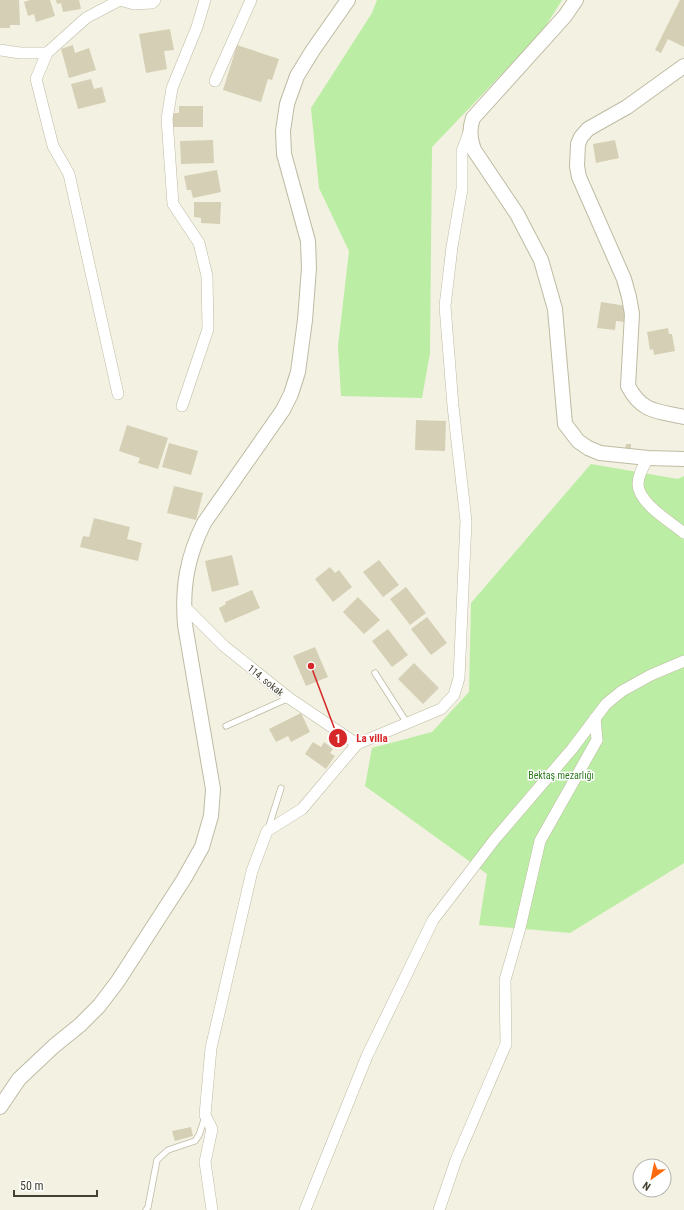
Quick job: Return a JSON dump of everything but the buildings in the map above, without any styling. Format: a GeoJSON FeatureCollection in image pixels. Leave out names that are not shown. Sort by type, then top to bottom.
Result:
{"type":"FeatureCollection","features":[{"type":"Feature","properties":{"kind":"street"},"geometry":{"type":"LineString","coordinates":[[118,394],[69,174],[53,146],[36,79],[47,53],[86,18],[120,0],[134,4],[152,3],[155,0]]}},
{"type":"Feature","properties":{"kind":"street"},"geometry":{"type":"LineString","coordinates":[[182,406],[208,329],[207,276],[199,243],[173,204],[167,119],[172,88],[196,28],[205,0]]}},
{"type":"Feature","properties":{"kind":"street"},"geometry":{"type":"LineString","coordinates":[[215,81],[250,0]]}},
{"type":"Feature","properties":{"kind":"street"},"geometry":{"type":"LineString","coordinates":[[0,1107],[18,1079],[54,1046],[80,1025],[107,996],[184,879],[202,847],[211,816],[213,789],[184,625],[183,605],[185,579],[196,539],[204,523],[283,410],[291,394],[298,372],[308,293],[308,241],[284,154],[283,131],[287,104],[297,76],[313,50],[348,0]]}},
{"type":"Feature","properties":{"kind":"street"},"geometry":{"type":"LineString","coordinates":[[212,1210],[204,1162],[212,1129],[206,1115],[211,1048],[252,871],[267,831],[302,808],[357,744],[441,709],[454,695],[459,678],[466,521],[453,406],[445,306],[452,247],[462,189],[462,151],[474,118],[565,16],[576,0]]}},
{"type":"Feature","properties":{"kind":"street"},"geometry":{"type":"LineString","coordinates":[[0,50],[20,54],[47,53]]}},
{"type":"Feature","properties":{"kind":"street"},"geometry":{"type":"LineString","coordinates":[[684,66],[627,107],[588,129],[581,137],[576,154],[577,166],[582,186],[624,280],[629,297],[632,314],[628,386],[632,394],[648,408],[657,412],[684,417]]}},
{"type":"Feature","properties":{"kind":"street"},"geometry":{"type":"LineString","coordinates":[[470,129],[474,150],[517,214],[541,260],[545,272],[555,309],[565,424],[578,441],[588,448],[600,453],[648,458],[684,459]]}},
{"type":"Feature","properties":{"kind":"street"},"geometry":{"type":"LineString","coordinates":[[648,458],[639,476],[638,486],[641,496],[650,506],[684,533]]}},
{"type":"Feature","properties":{"kind":"street","name":"114. sokak"},"geometry":{"type":"LineString","coordinates":[[183,605],[224,646],[289,698],[357,744]]}},
{"type":"Feature","properties":{"kind":"street"},"geometry":{"type":"LineString","coordinates":[[305,1210],[367,1056],[433,920],[495,839],[572,749],[606,704],[622,691],[651,675],[684,662]]}},
{"type":"Feature","properties":{"kind":"street"},"geometry":{"type":"LineString","coordinates":[[439,1210],[456,1160],[506,1044],[504,980],[520,928],[540,841],[597,740],[595,718]]}},
{"type":"Feature","properties":{"kind":"lane"},"geometry":{"type":"LineString","coordinates":[[374,673],[407,723]]}},
{"type":"Feature","properties":{"kind":"lane"},"geometry":{"type":"LineString","coordinates":[[226,726],[289,698]]}},
{"type":"Feature","properties":{"kind":"lane"},"geometry":{"type":"LineString","coordinates":[[267,831],[281,788]]}},
{"type":"Feature","properties":{"kind":"lane"},"geometry":{"type":"LineString","coordinates":[[146,1210],[148,1207],[157,1160],[168,1150],[195,1141],[199,1135],[206,1115]]}},
{"type":"Feature","properties":{"kind":"green space"},"geometry":{"type":"Polygon","coordinates":[[[377,0],[562,0],[542,32],[432,147],[430,353],[422,398],[341,396],[338,346],[349,251],[319,188],[311,108],[372,13],[377,0]]]}},
{"type":"Feature","properties":{"kind":"green space","name":"Bektaş mezarlığı"},"geometry":{"type":"Polygon","coordinates":[[[591,464],[678,479],[684,476],[684,863],[570,933],[479,925],[487,874],[365,786],[372,748],[432,732],[469,692],[471,603],[591,464]]]}},
{"type":"Feature","properties":{"kind":"place","name":"La villa"},"geometry":{"type":"Point","coordinates":[311,666]}}]}
